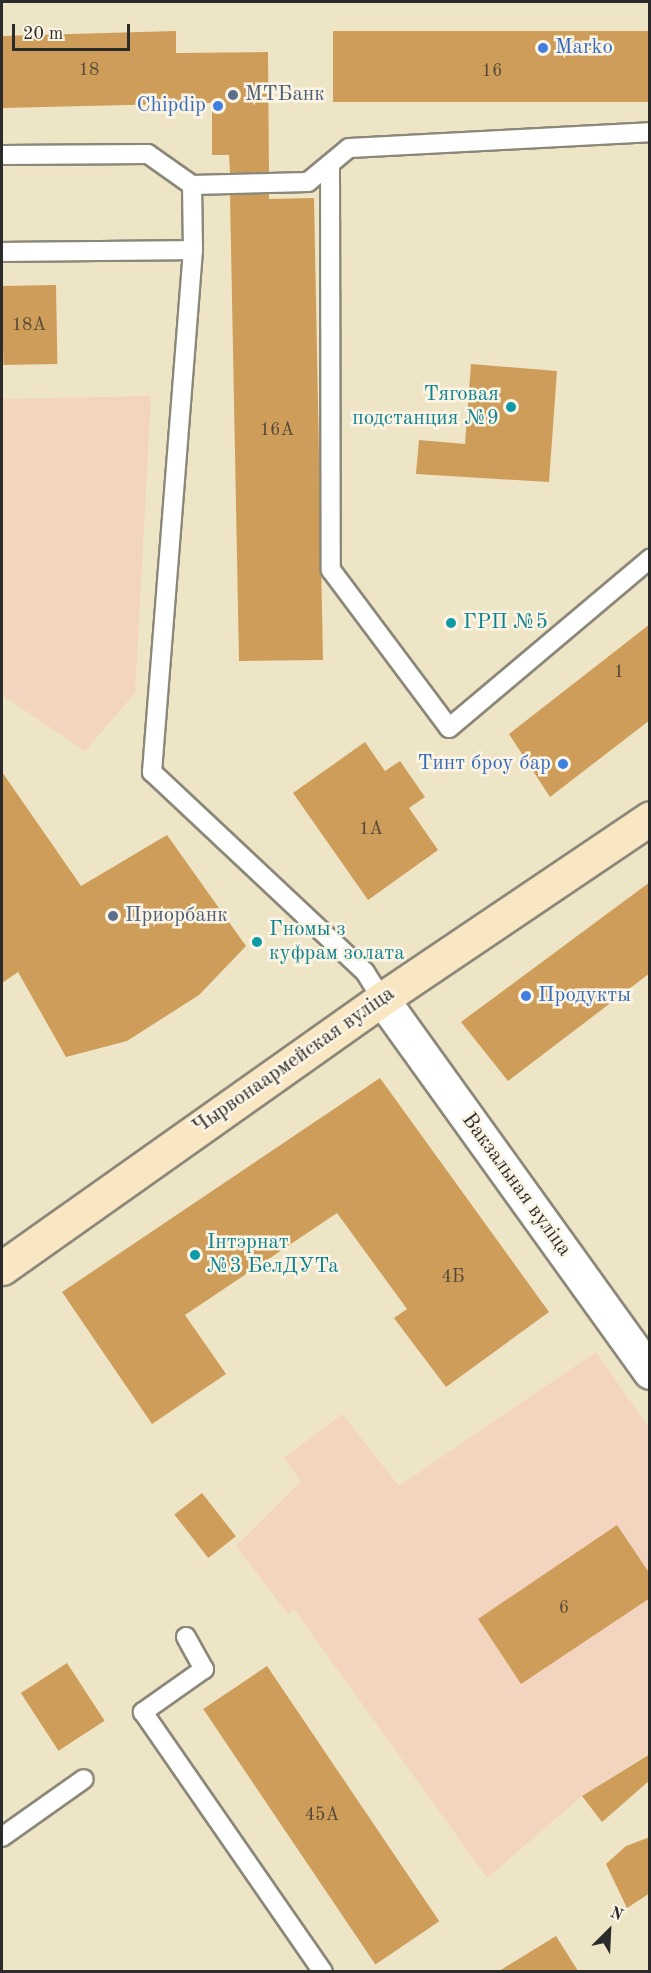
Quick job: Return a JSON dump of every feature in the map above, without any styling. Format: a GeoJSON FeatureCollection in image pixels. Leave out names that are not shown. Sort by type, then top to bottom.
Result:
{"type":"FeatureCollection","features":[{"type":"Feature","properties":{"kind":"street","name":"Чырвонаармейская вуліца"},"geometry":{"type":"LineString","coordinates":[[2,1268],[382,999],[650,818]]}},
{"type":"Feature","properties":{"kind":"street","name":"Вакзальная вуліца"},"geometry":{"type":"LineString","coordinates":[[382,999],[650,1372]]}},
{"type":"Feature","properties":{"kind":"lane"},"geometry":{"type":"LineString","coordinates":[[2,155],[148,154],[192,185],[308,183],[349,148],[650,132]]}},
{"type":"Feature","properties":{"kind":"lane"},"geometry":{"type":"LineString","coordinates":[[330,164],[331,570],[449,728],[650,560]]}},
{"type":"Feature","properties":{"kind":"lane"},"geometry":{"type":"LineString","coordinates":[[192,185],[193,250],[152,772],[365,972],[382,999]]}},
{"type":"Feature","properties":{"kind":"lane"},"geometry":{"type":"LineString","coordinates":[[2,252],[193,250]]}},
{"type":"Feature","properties":{"kind":"lane"},"geometry":{"type":"LineString","coordinates":[[186,1637],[204,1669],[143,1712],[323,1971]]}},
{"type":"Feature","properties":{"kind":"lane"},"geometry":{"type":"LineString","coordinates":[[2,1837],[84,1779]]}},
{"type":"Feature","properties":{"kind":"shaded area"},"geometry":{"type":"Polygon","coordinates":[[[151,396],[135,693],[85,751],[2,695],[2,399],[151,396]]]}},
{"type":"Feature","properties":{"kind":"shaded area"},"geometry":{"type":"Polygon","coordinates":[[[596,1352],[649,1428],[649,1753],[582,1796],[487,1878],[294,1609],[288,1614],[236,1546],[301,1481],[284,1458],[342,1414],[399,1486],[596,1352]]]}},
{"type":"Feature","properties":{"kind":"building"},"geometry":{"type":"Polygon","coordinates":[[[176,31],[176,53],[268,52],[269,172],[230,173],[229,155],[212,155],[212,103],[2,108],[2,36],[176,31]]]}},
{"type":"Feature","properties":{"kind":"building"},"geometry":{"type":"Polygon","coordinates":[[[333,31],[650,31],[650,102],[333,102],[333,31]]]}},
{"type":"Feature","properties":{"kind":"building"},"geometry":{"type":"Polygon","coordinates":[[[269,194],[269,199],[314,198],[323,660],[239,661],[230,195],[269,194]]]}},
{"type":"Feature","properties":{"kind":"building"},"geometry":{"type":"Polygon","coordinates":[[[56,285],[57,364],[3,365],[2,286],[56,285]]]}},
{"type":"Feature","properties":{"kind":"building","name":"Тяговая подстанция №9"},"geometry":{"type":"Polygon","coordinates":[[[471,364],[557,371],[549,482],[416,474],[419,440],[465,444],[471,364]]]}},
{"type":"Feature","properties":{"kind":"building"},"geometry":{"type":"Polygon","coordinates":[[[650,624],[650,720],[550,797],[509,734],[650,624]]]}},
{"type":"Feature","properties":{"kind":"building"},"geometry":{"type":"Polygon","coordinates":[[[365,742],[385,771],[400,761],[425,797],[409,808],[438,850],[368,900],[293,793],[365,742]]]}},
{"type":"Feature","properties":{"kind":"building","name":"Приорбанк"},"geometry":{"type":"Polygon","coordinates":[[[2,772],[81,886],[167,835],[246,946],[199,995],[127,1041],[66,1057],[18,972],[2,983],[2,772]]]}},
{"type":"Feature","properties":{"kind":"building"},"geometry":{"type":"Polygon","coordinates":[[[650,882],[650,973],[508,1081],[461,1022],[650,882]]]}},
{"type":"Feature","properties":{"kind":"building","name":"Інтэрнат №3 БелДУТа"},"geometry":{"type":"Polygon","coordinates":[[[380,1078],[549,1312],[446,1387],[394,1318],[407,1309],[337,1213],[185,1315],[226,1374],[152,1424],[62,1292],[380,1078]]]}},
{"type":"Feature","properties":{"kind":"building"},"geometry":{"type":"Polygon","coordinates":[[[202,1493],[236,1536],[208,1558],[174,1515],[202,1493]]]}},
{"type":"Feature","properties":{"kind":"building"},"geometry":{"type":"Polygon","coordinates":[[[617,1525],[650,1574],[650,1598],[521,1684],[478,1619],[617,1525]]]}},
{"type":"Feature","properties":{"kind":"building"},"geometry":{"type":"Polygon","coordinates":[[[67,1663],[105,1721],[58,1751],[21,1693],[67,1663]]]}},
{"type":"Feature","properties":{"kind":"building"},"geometry":{"type":"Polygon","coordinates":[[[267,1666],[439,1921],[375,1964],[203,1709],[267,1666]]]}},
{"type":"Feature","properties":{"kind":"building"},"geometry":{"type":"Polygon","coordinates":[[[650,1754],[650,1780],[602,1822],[582,1796],[650,1754]]]}},
{"type":"Feature","properties":{"kind":"building"},"geometry":{"type":"Polygon","coordinates":[[[650,1837],[650,1893],[627,1908],[606,1864],[626,1846],[650,1837]]]}},
{"type":"Feature","properties":{"kind":"building"},"geometry":{"type":"Polygon","coordinates":[[[556,1936],[578,1971],[499,1971],[556,1936]]]}},
{"type":"Feature","properties":{"kind":"place","name":"Marko"},"geometry":{"type":"Point","coordinates":[543,48]}},
{"type":"Feature","properties":{"kind":"place","name":"МТБанк"},"geometry":{"type":"Point","coordinates":[233,95]}},
{"type":"Feature","properties":{"kind":"place","name":"Chipdip"},"geometry":{"type":"Point","coordinates":[218,106]}},
{"type":"Feature","properties":{"kind":"place","name":"Тяговая подстанция №9"},"geometry":{"type":"Point","coordinates":[511,407]}},
{"type":"Feature","properties":{"kind":"place","name":"ГРП №5"},"geometry":{"type":"Point","coordinates":[451,623]}},
{"type":"Feature","properties":{"kind":"place","name":"Тинт броу бар"},"geometry":{"type":"Point","coordinates":[563,764]}},
{"type":"Feature","properties":{"kind":"place","name":"Приорбанк"},"geometry":{"type":"Point","coordinates":[113,916]}},
{"type":"Feature","properties":{"kind":"place","name":"Гномы з куфрам золата"},"geometry":{"type":"Point","coordinates":[257,942]}},
{"type":"Feature","properties":{"kind":"place","name":"Продукты"},"geometry":{"type":"Point","coordinates":[526,996]}},
{"type":"Feature","properties":{"kind":"place","name":"Інтэрнат №3 БелДУТа"},"geometry":{"type":"Point","coordinates":[195,1255]}}]}
